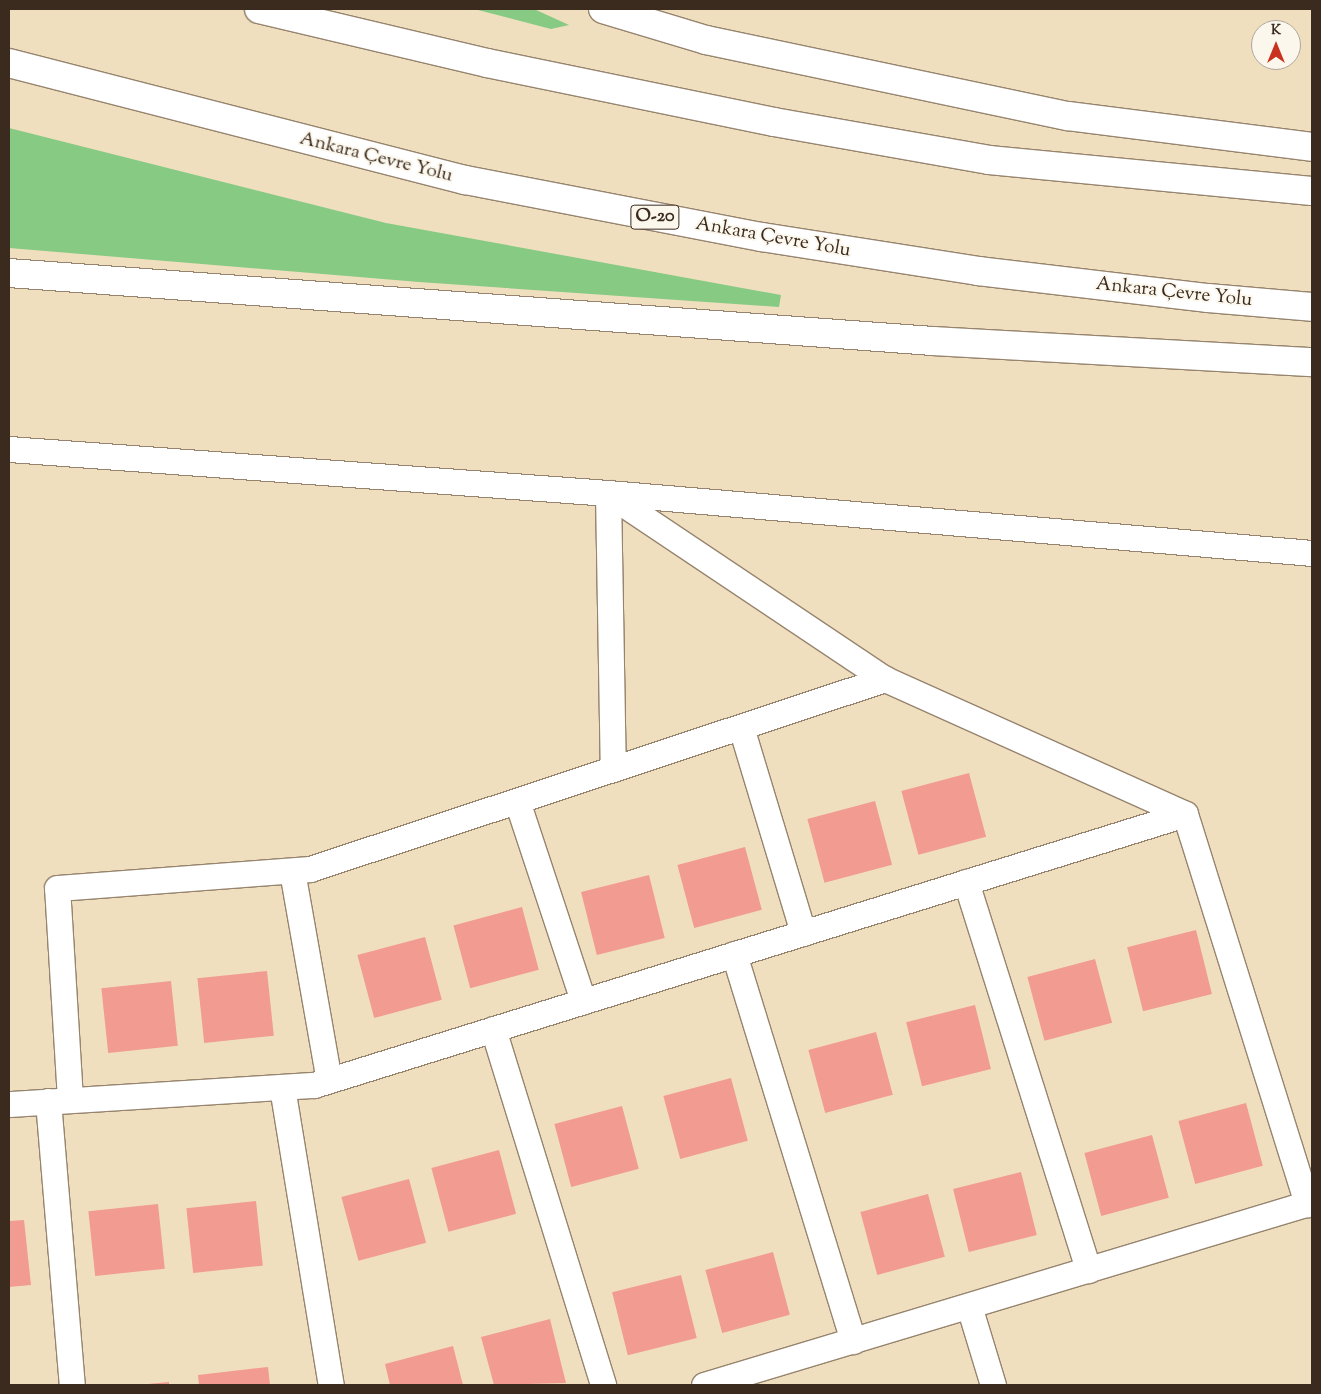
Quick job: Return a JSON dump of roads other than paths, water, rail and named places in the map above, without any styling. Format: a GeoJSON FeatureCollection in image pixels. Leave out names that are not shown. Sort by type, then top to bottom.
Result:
{"type":"FeatureCollection","features":[{"type":"Feature","properties":{"kind":"highway"},"geometry":{"type":"LineString","coordinates":[[259,9],[496,65],[774,122],[970,156],[1312,191]]}},
{"type":"Feature","properties":{"kind":"highway"},"geometry":{"type":"LineString","coordinates":[[603,9],[706,40],[1068,116],[1312,147]]}},
{"type":"Feature","properties":{"kind":"highway","name":"Ankara Çevre Yolu"},"geometry":{"type":"LineString","coordinates":[[9,63],[465,180],[762,237],[987,272],[1208,298],[1312,306]]}},
{"type":"Feature","properties":{"kind":"highway"},"geometry":{"type":"LineString","coordinates":[[9,273],[933,341],[1312,362]]}},
{"type":"Feature","properties":{"kind":"street"},"geometry":{"type":"LineString","coordinates":[[9,448],[608,493],[1312,553]]}},
{"type":"Feature","properties":{"kind":"street"},"geometry":{"type":"LineString","coordinates":[[608,493],[885,679],[1185,814],[1309,1203],[704,1385]]}},
{"type":"Feature","properties":{"kind":"street"},"geometry":{"type":"LineString","coordinates":[[608,493],[613,769]]}},
{"type":"Feature","properties":{"kind":"street"},"geometry":{"type":"LineString","coordinates":[[72,1385],[59,1100],[56,888],[310,869],[885,679]]}},
{"type":"Feature","properties":{"kind":"street"},"geometry":{"type":"LineString","coordinates":[[742,727],[803,933]]}},
{"type":"Feature","properties":{"kind":"street"},"geometry":{"type":"LineString","coordinates":[[516,801],[583,1001]]}},
{"type":"Feature","properties":{"kind":"street"},"geometry":{"type":"LineString","coordinates":[[9,1104],[282,1087],[329,1080],[1185,814]]}},
{"type":"Feature","properties":{"kind":"street"},"geometry":{"type":"LineString","coordinates":[[292,871],[329,1080]]}},
{"type":"Feature","properties":{"kind":"street"},"geometry":{"type":"LineString","coordinates":[[966,882],[1088,1270]]}},
{"type":"Feature","properties":{"kind":"street"},"geometry":{"type":"LineString","coordinates":[[734,954],[853,1341]]}},
{"type":"Feature","properties":{"kind":"street"},"geometry":{"type":"LineString","coordinates":[[493,1029],[603,1385]]}},
{"type":"Feature","properties":{"kind":"street"},"geometry":{"type":"LineString","coordinates":[[282,1087],[331,1385]]}},
{"type":"Feature","properties":{"kind":"street"},"geometry":{"type":"LineString","coordinates":[[969,1306],[993,1385]]}}]}
